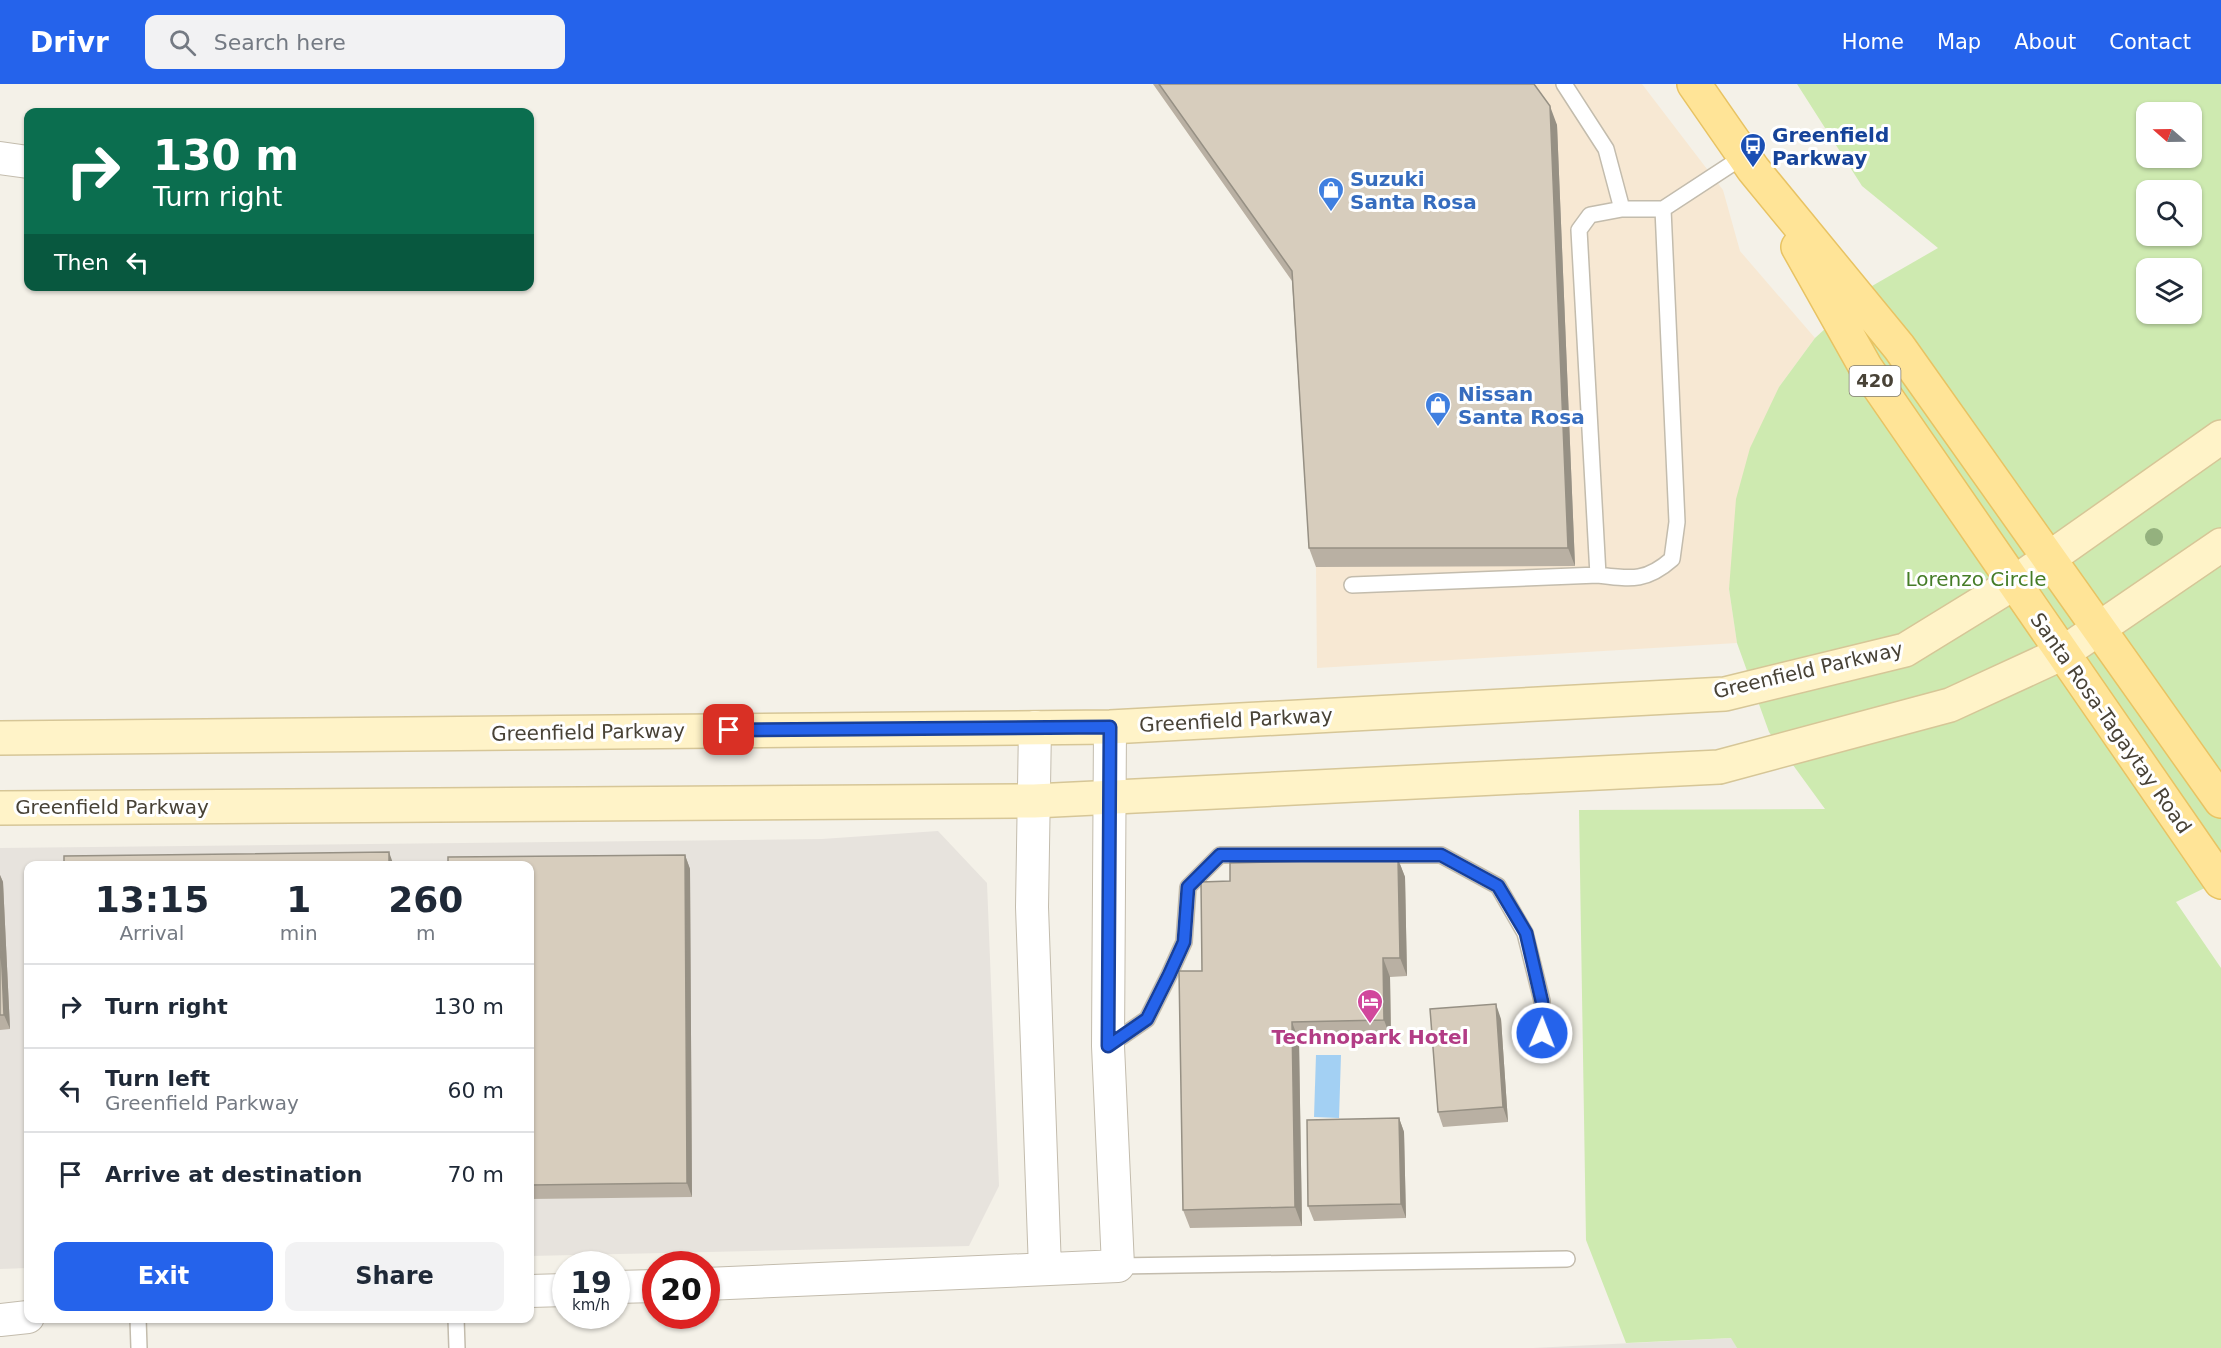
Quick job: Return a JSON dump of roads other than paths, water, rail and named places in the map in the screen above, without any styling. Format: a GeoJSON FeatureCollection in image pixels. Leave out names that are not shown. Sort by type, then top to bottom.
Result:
{"type":"FeatureCollection","features":[{"type":"Feature","properties":{"kind":"main road","name":"Santa Rosa-Tagaytay Road"},"geometry":{"type":"LineString","coordinates":[[1694,84],[1749,162],[1899,347],[2221,801]]}},
{"type":"Feature","properties":{"kind":"main road","name":"Santa Rosa-Tagaytay Road"},"geometry":{"type":"LineString","coordinates":[[1749,162],[1866,368],[2221,882]]}},
{"type":"Feature","properties":{"kind":"main road","name":"Greenfield Parkway"},"geometry":{"type":"LineString","coordinates":[[0,738],[1110,727],[1725,694],[1905,650],[2014,583],[2221,436]]}},
{"type":"Feature","properties":{"kind":"main road","name":"Greenfield Parkway"},"geometry":{"type":"LineString","coordinates":[[0,808],[1034,801],[1719,767],[1950,705],[2063,653],[2221,545]]}},
{"type":"Feature","properties":{"kind":"street"},"geometry":{"type":"LineString","coordinates":[[0,158],[24,161]]}},
{"type":"Feature","properties":{"kind":"street"},"geometry":{"type":"LineString","coordinates":[[1035,727],[1032,907],[1045,1269]]}},
{"type":"Feature","properties":{"kind":"street"},"geometry":{"type":"LineString","coordinates":[[720,1283],[1118,1266],[1108,1046],[1110,727]]}},
{"type":"Feature","properties":{"kind":"street"},"geometry":{"type":"LineString","coordinates":[[534,1291],[552,1290]]}},
{"type":"Feature","properties":{"kind":"street"},"geometry":{"type":"LineString","coordinates":[[0,1320],[24,1317]]}},
{"type":"Feature","properties":{"kind":"lane"},"geometry":{"type":"LineString","coordinates":[[1564,84],[1606,149],[1622,209]]}},
{"type":"Feature","properties":{"kind":"lane"},"geometry":{"type":"LineString","coordinates":[[1598,575],[1579,230],[1590,215],[1622,209],[1663,209],[1749,162]]}},
{"type":"Feature","properties":{"kind":"lane"},"geometry":{"type":"LineString","coordinates":[[1352,585],[1598,575],[1637,579],[1656,573],[1672,559],[1677,522],[1663,209]]}},
{"type":"Feature","properties":{"kind":"lane"},"geometry":{"type":"LineString","coordinates":[[1108,1046],[1147,1019],[1184,942],[1188,887],[1220,855],[1441,855],[1498,886],[1526,933],[1542,1002],[1542,1033]]}},
{"type":"Feature","properties":{"kind":"lane"},"geometry":{"type":"LineString","coordinates":[[1118,1266],[1567,1259]]}},
{"type":"Feature","properties":{"kind":"lane"},"geometry":{"type":"LineString","coordinates":[[138,1323],[139,1348]]}},
{"type":"Feature","properties":{"kind":"lane"},"geometry":{"type":"LineString","coordinates":[[456,1323],[457,1348]]}},
{"type":"Feature","properties":{"kind":"water"},"geometry":{"type":"Polygon","coordinates":[[[1316,1055],[1341,1055],[1339,1118],[1314,1117],[1316,1055]]]}},
{"type":"Feature","properties":{"kind":"place","name":"Greenfield Parkway"},"geometry":{"type":"Point","coordinates":[1753,169]}},
{"type":"Feature","properties":{"kind":"place","name":"Suzuki Santa Rosa"},"geometry":{"type":"Point","coordinates":[1331,213]}},
{"type":"Feature","properties":{"kind":"place","name":"Nissan Santa Rosa"},"geometry":{"type":"Point","coordinates":[1438,428]}},
{"type":"Feature","properties":{"kind":"place","name":"Technopark Hotel"},"geometry":{"type":"Point","coordinates":[1370,1025]}},
{"type":"Feature","properties":{"kind":"park label","name":"Lorenzo Circle"},"geometry":{"type":"Point","coordinates":[1976,579]}}]}
